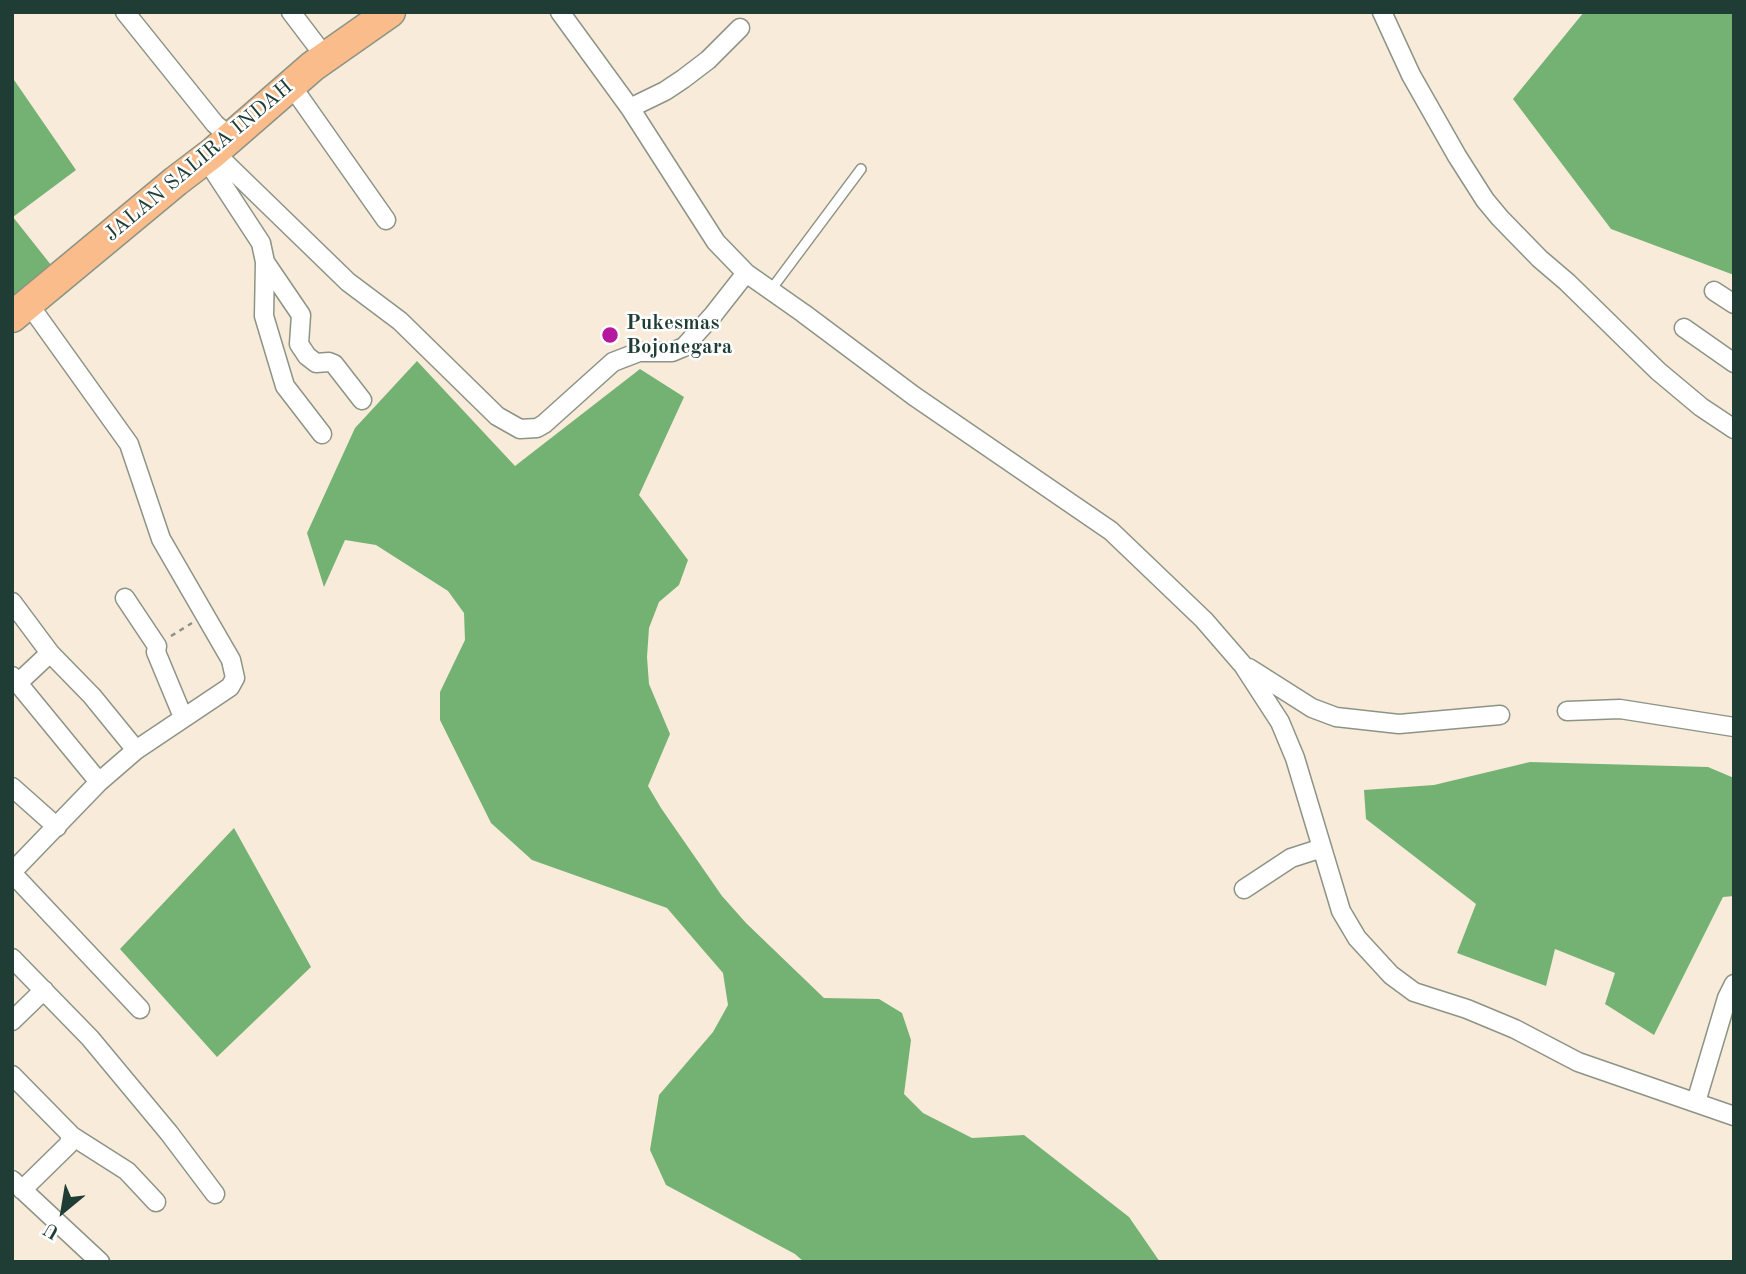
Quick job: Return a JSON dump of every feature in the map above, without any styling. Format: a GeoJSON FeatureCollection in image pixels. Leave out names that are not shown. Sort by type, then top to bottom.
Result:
{"type":"FeatureCollection","features":[{"type":"Feature","properties":{"kind":"highway","name":"JALAN SALIRA INDAH"},"geometry":{"type":"LineString","coordinates":[[20,310],[217,150],[291,85],[390,12]]}},
{"type":"Feature","properties":{"kind":"street"},"geometry":{"type":"LineString","coordinates":[[125,12],[215,124],[217,150],[261,243],[265,262],[264,316],[285,386],[322,434]]}},
{"type":"Feature","properties":{"kind":"street"},"geometry":{"type":"LineString","coordinates":[[291,12],[326,58]]}},
{"type":"Feature","properties":{"kind":"street"},"geometry":{"type":"LineString","coordinates":[[560,12],[630,108],[716,242],[746,273],[914,396],[1111,531],[1204,620],[1243,665],[1280,722],[1295,758],[1340,911],[1353,932],[1382,967],[1406,988],[1515,1029],[1578,1062],[1734,1115]]}},
{"type":"Feature","properties":{"kind":"street"},"geometry":{"type":"LineString","coordinates":[[1382,12],[1411,75],[1457,156],[1492,209],[1658,372],[1701,407],[1734,429]]}},
{"type":"Feature","properties":{"kind":"street"},"geometry":{"type":"LineString","coordinates":[[630,108],[683,79],[708,60],[740,28]]}},
{"type":"Feature","properties":{"kind":"street"},"geometry":{"type":"LineString","coordinates":[[291,85],[386,220]]}},
{"type":"Feature","properties":{"kind":"street"},"geometry":{"type":"LineString","coordinates":[[217,150],[348,282],[397,318],[497,416],[520,429],[537,428],[544,424],[613,362],[631,354],[646,351],[672,352],[684,347],[746,273]]}},
{"type":"Feature","properties":{"kind":"street"},"geometry":{"type":"LineString","coordinates":[[265,262],[301,315],[299,344],[307,356],[316,363],[334,364],[362,400]]}},
{"type":"Feature","properties":{"kind":"street"},"geometry":{"type":"LineString","coordinates":[[1714,291],[1734,304]]}},
{"type":"Feature","properties":{"kind":"street"},"geometry":{"type":"LineString","coordinates":[[20,310],[130,444],[161,539],[231,660],[235,678],[230,687],[136,750],[99,782],[12,872],[140,1009]]}},
{"type":"Feature","properties":{"kind":"street"},"geometry":{"type":"LineString","coordinates":[[1684,327],[1734,363]]}},
{"type":"Feature","properties":{"kind":"street"},"geometry":{"type":"LineString","coordinates":[[125,598],[157,646],[156,652],[183,718]]}},
{"type":"Feature","properties":{"kind":"street"},"geometry":{"type":"LineString","coordinates":[[12,602],[50,653],[92,696],[136,750]]}},
{"type":"Feature","properties":{"kind":"street"},"geometry":{"type":"LineString","coordinates":[[50,653],[15,679],[99,782]]}},
{"type":"Feature","properties":{"kind":"street"},"geometry":{"type":"LineString","coordinates":[[1243,665],[1312,708],[1336,717],[1399,724],[1500,715]]}},
{"type":"Feature","properties":{"kind":"street"},"geometry":{"type":"LineString","coordinates":[[1567,710],[1620,709],[1734,727]]}},
{"type":"Feature","properties":{"kind":"street"},"geometry":{"type":"LineString","coordinates":[[12,787],[57,827]]}},
{"type":"Feature","properties":{"kind":"street"},"geometry":{"type":"LineString","coordinates":[[1244,889],[1291,858],[1322,848]]}},
{"type":"Feature","properties":{"kind":"street"},"geometry":{"type":"LineString","coordinates":[[12,958],[108,1059],[169,1133],[215,1195]]}},
{"type":"Feature","properties":{"kind":"street"},"geometry":{"type":"LineString","coordinates":[[1696,1102],[1727,998],[1734,984]]}},
{"type":"Feature","properties":{"kind":"street"},"geometry":{"type":"LineString","coordinates":[[12,1021],[44,990]]}},
{"type":"Feature","properties":{"kind":"street"},"geometry":{"type":"LineString","coordinates":[[12,1075],[72,1136],[127,1171],[156,1202]]}},
{"type":"Feature","properties":{"kind":"street"},"geometry":{"type":"LineString","coordinates":[[72,1136],[70,1142],[17,1185],[100,1262]]}},
{"type":"Feature","properties":{"kind":"lane"},"geometry":{"type":"LineString","coordinates":[[770,290],[861,169]]}},
{"type":"Feature","properties":{"kind":"path"},"geometry":{"type":"LineString","coordinates":[[157,646],[204,616]]}},
{"type":"Feature","properties":{"kind":"green space"},"geometry":{"type":"Polygon","coordinates":[[[1584,12],[1734,12],[1734,275],[1611,229],[1513,99],[1584,12]]]}},
{"type":"Feature","properties":{"kind":"green space"},"geometry":{"type":"Polygon","coordinates":[[[12,77],[76,170],[13,217],[55,270],[12,308],[12,77]]]}},
{"type":"Feature","properties":{"kind":"green space"},"geometry":{"type":"Polygon","coordinates":[[[417,361],[515,466],[640,369],[684,397],[639,495],[688,560],[679,585],[659,602],[649,628],[649,684],[670,734],[648,786],[722,896],[746,923],[824,998],[879,999],[902,1013],[911,1040],[904,1094],[923,1113],[972,1138],[1024,1135],[1129,1217],[1160,1262],[804,1262],[795,1254],[666,1185],[650,1150],[659,1095],[713,1032],[728,1005],[723,973],[667,908],[532,860],[491,823],[440,720],[440,692],[465,640],[464,613],[448,591],[376,545],[345,540],[324,587],[307,533],[355,428],[417,361]]]}},
{"type":"Feature","properties":{"kind":"green space"},"geometry":{"type":"Polygon","coordinates":[[[1530,762],[1708,767],[1734,778],[1734,896],[1723,897],[1654,1035],[1605,1004],[1615,973],[1555,949],[1546,986],[1457,953],[1476,904],[1366,819],[1364,790],[1434,785],[1530,762]]]}},
{"type":"Feature","properties":{"kind":"green space"},"geometry":{"type":"Polygon","coordinates":[[[234,828],[311,967],[217,1057],[120,949],[234,828]]]}},
{"type":"Feature","properties":{"kind":"place","name":"Pukesmas Bojonegara"},"geometry":{"type":"Point","coordinates":[610,335]}}]}
